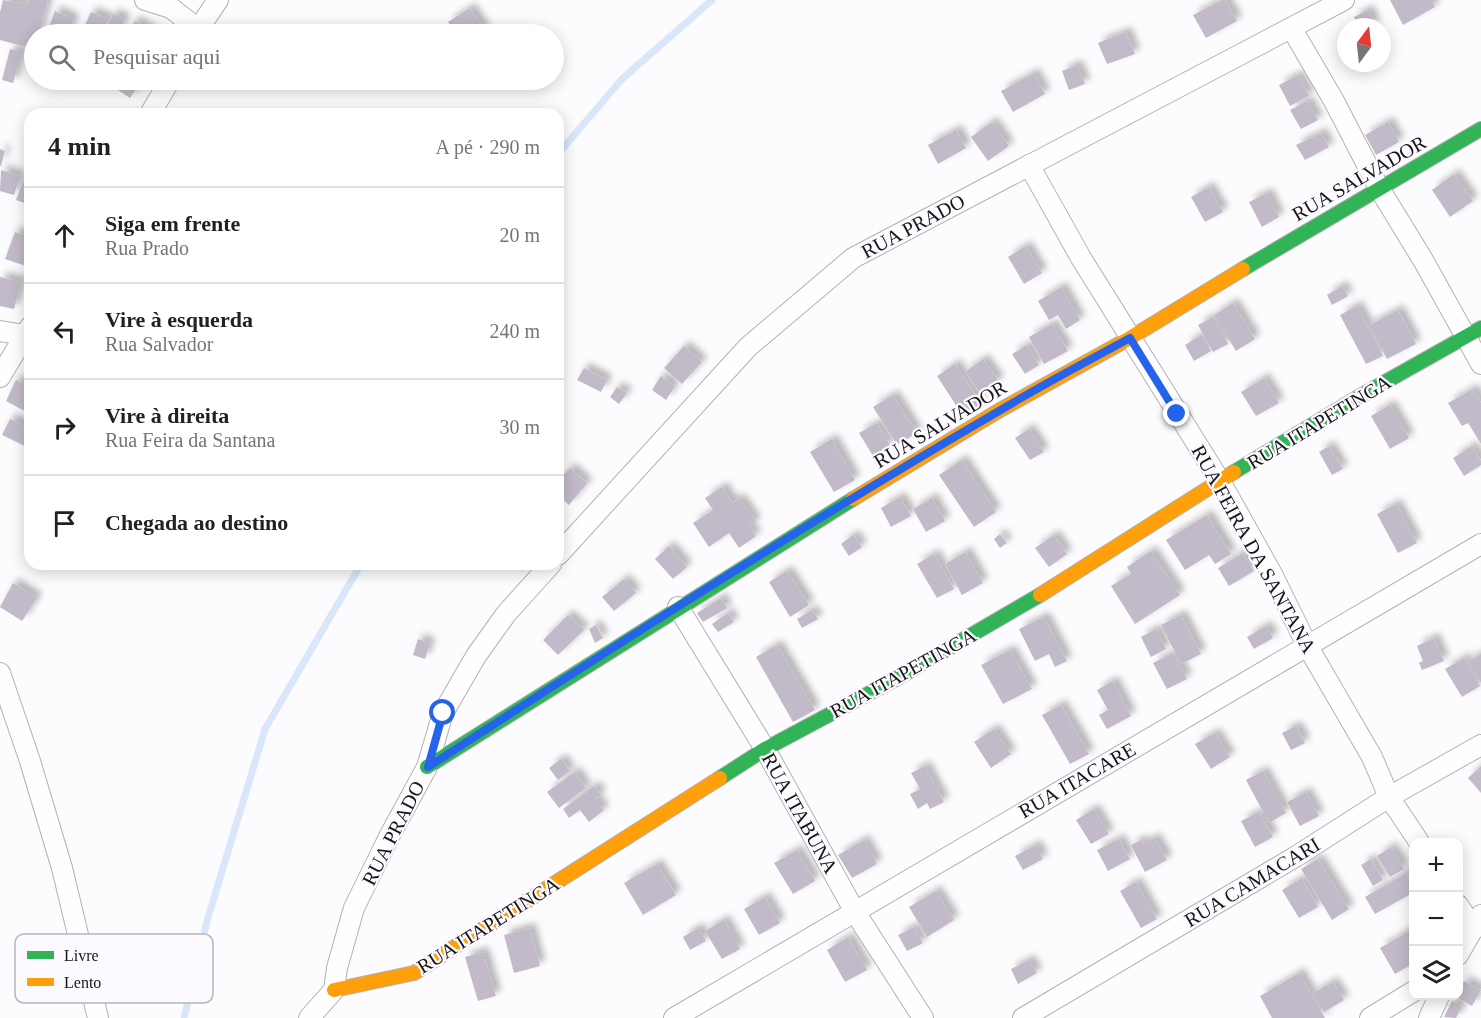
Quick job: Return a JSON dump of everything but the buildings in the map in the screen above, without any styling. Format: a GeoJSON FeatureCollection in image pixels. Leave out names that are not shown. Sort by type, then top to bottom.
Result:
{"type":"FeatureCollection","features":[{"type":"Feature","properties":{"kind":"street"},"geometry":{"type":"LineString","coordinates":[[145,0],[171,8],[188,24]]}},
{"type":"Feature","properties":{"kind":"street"},"geometry":{"type":"LineString","coordinates":[[202,24],[218,0]]}},
{"type":"Feature","properties":{"kind":"street","name":"RUA PRADO"},"geometry":{"type":"LineString","coordinates":[[564,548],[748,347],[853,258],[1344,0]]}},
{"type":"Feature","properties":{"kind":"street"},"geometry":{"type":"LineString","coordinates":[[1292,29],[1334,101],[1379,188],[1423,261],[1473,332],[1481,364]]}},
{"type":"Feature","properties":{"kind":"street"},"geometry":{"type":"LineString","coordinates":[[154,108],[164,90]]}},
{"type":"Feature","properties":{"kind":"street","name":"RUA SALVADOR"},"geometry":{"type":"LineString","coordinates":[[428,767],[678,607],[1000,410],[1130,338],[1481,129]]}},
{"type":"Feature","properties":{"kind":"street","name":"RUA FEIRA DA SANTANA"},"geometry":{"type":"LineString","coordinates":[[1029,165],[1080,258],[1220,481],[1272,574],[1308,647],[1372,757],[1389,797],[1416,838]]}},
{"type":"Feature","properties":{"kind":"street"},"geometry":{"type":"LineString","coordinates":[[0,331],[24,331]]}},
{"type":"Feature","properties":{"kind":"street","name":"RUA ITAPETINGA"},"geometry":{"type":"LineString","coordinates":[[334,990],[414,973],[765,749],[894,680],[1038,596],[1355,399],[1473,332]]}},
{"type":"Feature","properties":{"kind":"street"},"geometry":{"type":"LineString","coordinates":[[0,377],[24,338]]}},
{"type":"Feature","properties":{"kind":"street","name":"RUA ITACARE"},"geometry":{"type":"LineString","coordinates":[[674,1018],[1481,544]]}},
{"type":"Feature","properties":{"kind":"street","name":"RUA PRADO"},"geometry":{"type":"LineString","coordinates":[[334,990],[337,968],[354,908],[390,835],[428,767],[443,713],[476,656],[506,614],[545,570]]}},
{"type":"Feature","properties":{"kind":"street","name":"RUA ITABUNA"},"geometry":{"type":"LineString","coordinates":[[678,607],[765,749],[855,912],[923,1018]]}},
{"type":"Feature","properties":{"kind":"street"},"geometry":{"type":"LineString","coordinates":[[0,673],[30,761],[62,868],[78,934]]}},
{"type":"Feature","properties":{"kind":"street","name":"RUA CAMACARI"},"geometry":{"type":"LineString","coordinates":[[1023,1018],[1295,857],[1389,797],[1481,745]]}},
{"type":"Feature","properties":{"kind":"street"},"geometry":{"type":"LineString","coordinates":[[1463,909],[1477,922],[1463,946]]}},
{"type":"Feature","properties":{"kind":"street"},"geometry":{"type":"LineString","coordinates":[[309,1018],[334,990]]}},
{"type":"Feature","properties":{"kind":"street"},"geometry":{"type":"LineString","coordinates":[[1370,1018],[1409,994]]}},
{"type":"Feature","properties":{"kind":"street"},"geometry":{"type":"LineString","coordinates":[[1429,1018],[1437,1000]]}},
{"type":"Feature","properties":{"kind":"street"},"geometry":{"type":"LineString","coordinates":[[94,1003],[98,1018]]}},
{"type":"Feature","properties":{"kind":"waterway"},"geometry":{"type":"LineString","coordinates":[[564,147],[622,79],[712,0]]}},
{"type":"Feature","properties":{"kind":"waterway"},"geometry":{"type":"LineString","coordinates":[[204,934],[265,729],[358,570]]}},
{"type":"Feature","properties":{"kind":"waterway"},"geometry":{"type":"LineString","coordinates":[[184,1018],[188,1003]]}},
{"type":"Feature","properties":{"kind":"traffic: fast"},"geometry":{"type":"LineString","coordinates":[[1243,269],[1481,129]]}},
{"type":"Feature","properties":{"kind":"traffic: fast"},"geometry":{"type":"LineString","coordinates":[[1234,472],[1355,399],[1481,328]]}},
{"type":"Feature","properties":{"kind":"traffic: fast"},"geometry":{"type":"LineString","coordinates":[[427,767],[853,499]]}},
{"type":"Feature","properties":{"kind":"traffic: fast"},"geometry":{"type":"LineString","coordinates":[[720,778],[765,749],[894,680],[1040,595]]}},
{"type":"Feature","properties":{"kind":"traffic: slow"},"geometry":{"type":"LineString","coordinates":[[853,499],[1000,410],[1130,338],[1243,269]]}},
{"type":"Feature","properties":{"kind":"traffic: slow"},"geometry":{"type":"LineString","coordinates":[[1040,595],[1234,472]]}},
{"type":"Feature","properties":{"kind":"traffic: slow"},"geometry":{"type":"LineString","coordinates":[[334,990],[414,973],[720,778]]}},
{"type":"Feature","properties":{"kind":"route"},"geometry":{"type":"LineString","coordinates":[[443,713],[428,767],[861,494],[1000,410],[1130,338],[1177,414]]}}]}
